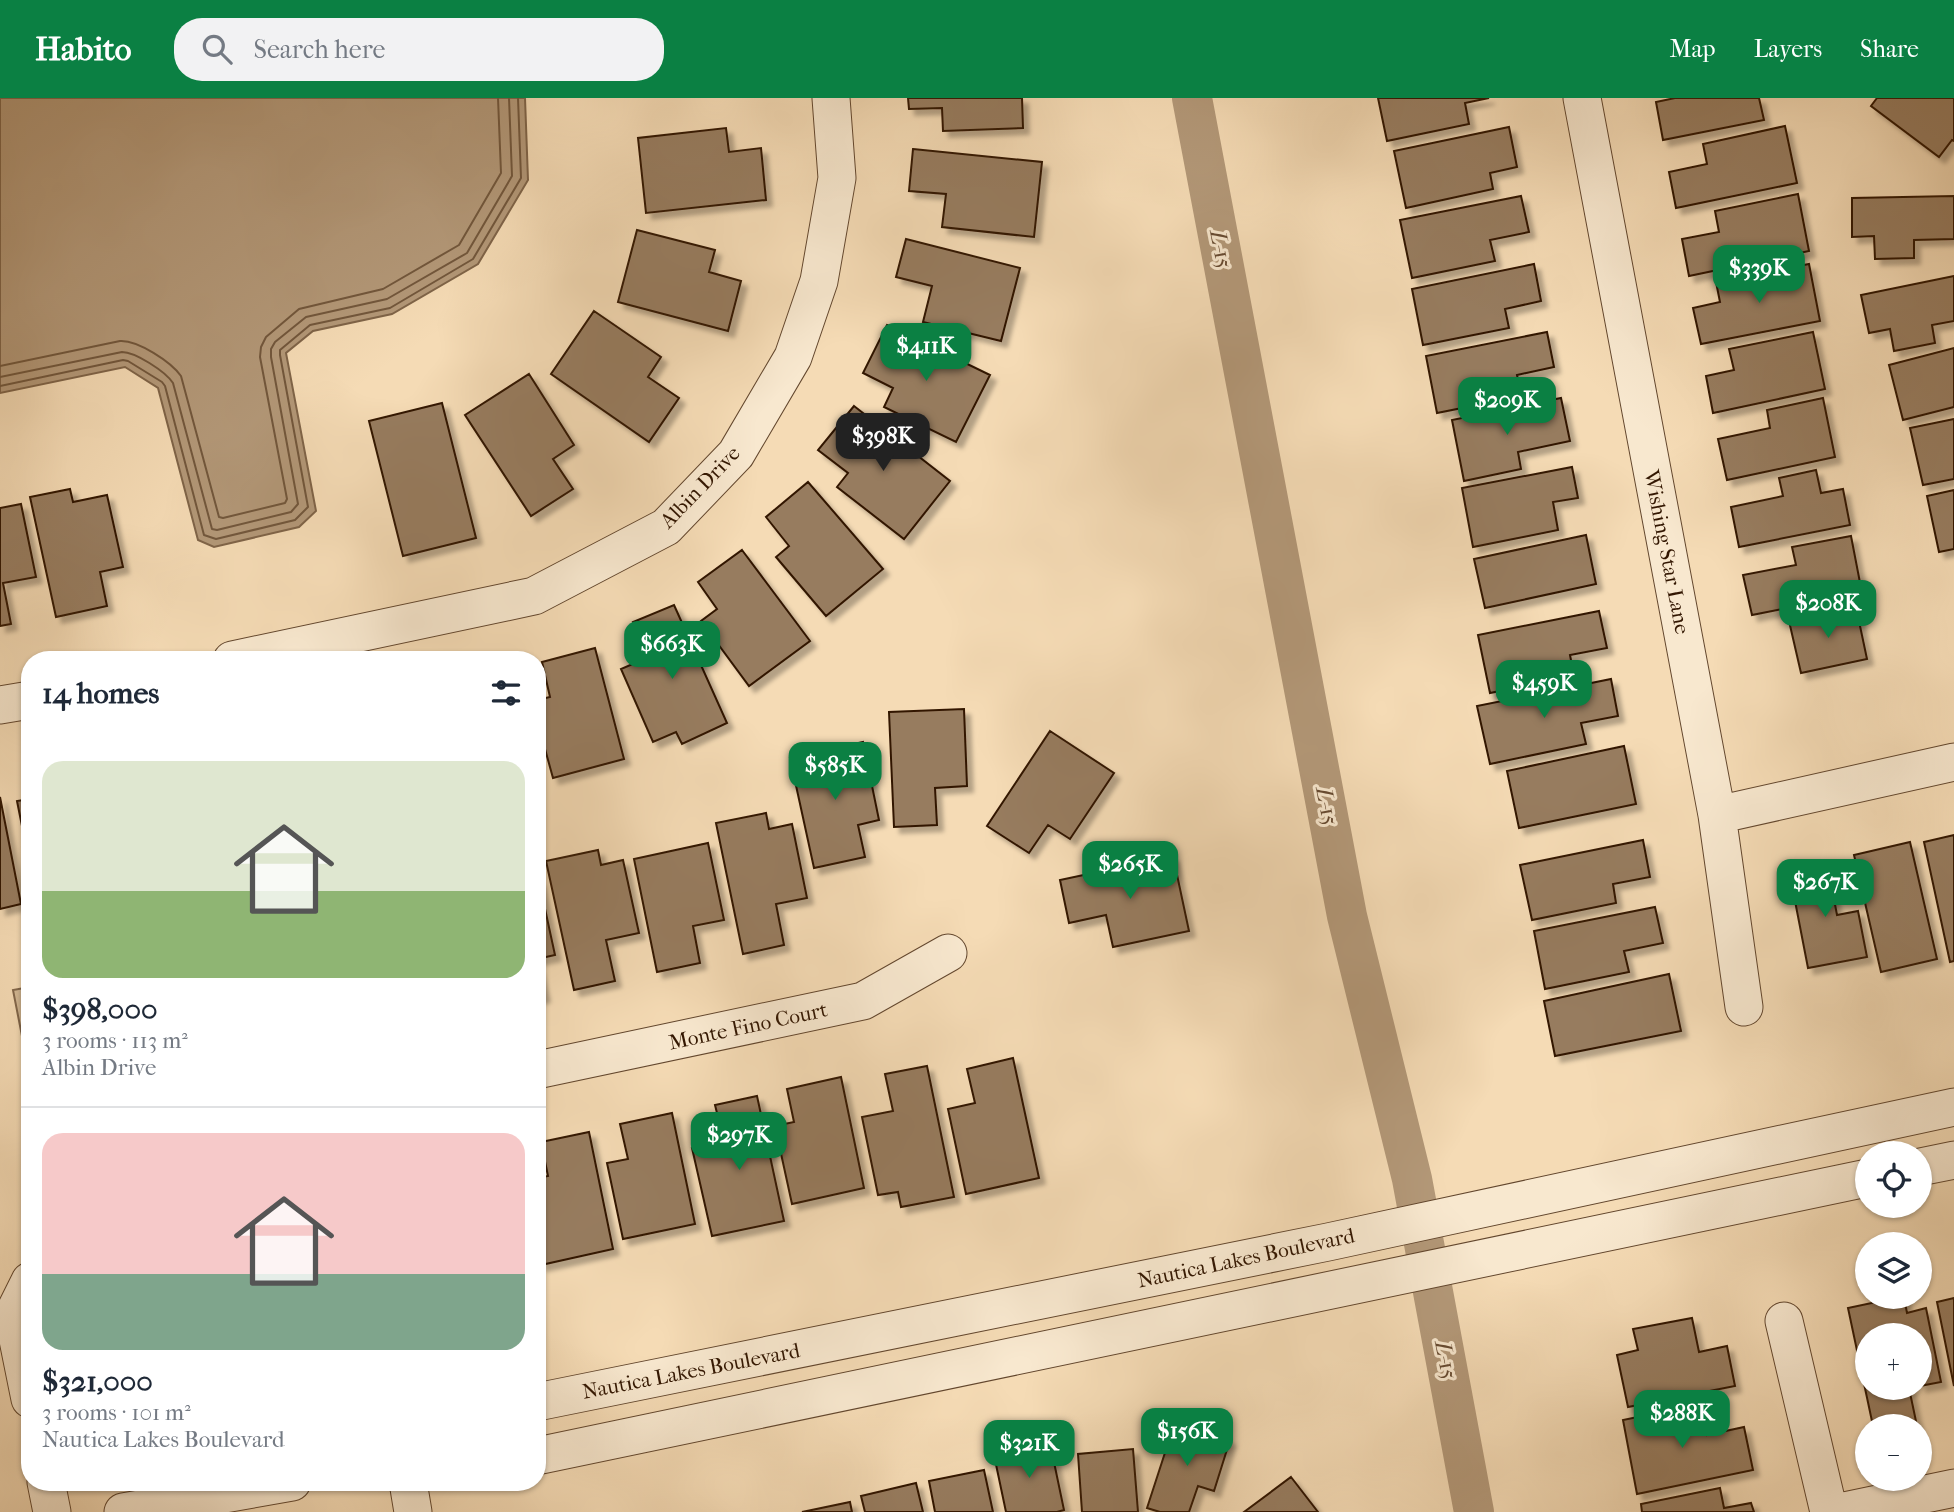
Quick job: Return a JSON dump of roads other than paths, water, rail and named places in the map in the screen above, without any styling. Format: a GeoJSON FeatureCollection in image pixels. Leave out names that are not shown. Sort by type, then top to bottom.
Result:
{"type":"FeatureCollection","features":[{"type":"Feature","properties":{"kind":"street","name":"Albin Drive"},"geometry":{"type":"LineString","coordinates":[[282,651],[534,596],[666,527],[736,454],[793,357],[820,281],[837,178],[831,98]]}},
{"type":"Feature","properties":{"kind":"street","name":"Wishing Star Lane"},"geometry":{"type":"LineString","coordinates":[[1582,98],[1717,815],[1744,1007]]}},
{"type":"Feature","properties":{"kind":"street"},"geometry":{"type":"LineString","coordinates":[[0,705],[21,702]]}},
{"type":"Feature","properties":{"kind":"street"},"geometry":{"type":"LineString","coordinates":[[1717,815],[1954,762]]}},
{"type":"Feature","properties":{"kind":"street","name":"Monte Fino Court"},"geometry":{"type":"LineString","coordinates":[[546,1068],[863,1001],[948,953]]}},
{"type":"Feature","properties":{"kind":"street","name":"Nautica Lakes Boulevard"},"geometry":{"type":"LineString","coordinates":[[546,1400],[1328,1242],[1954,1107]]}},
{"type":"Feature","properties":{"kind":"street"},"geometry":{"type":"LineString","coordinates":[[1932,1165],[1954,1160]]}},
{"type":"Feature","properties":{"kind":"street"},"geometry":{"type":"LineString","coordinates":[[546,1454],[1855,1181]]}},
{"type":"Feature","properties":{"kind":"street"},"geometry":{"type":"LineString","coordinates":[[21,1299],[13,1315],[21,1355]]}},
{"type":"Feature","properties":{"kind":"street"},"geometry":{"type":"LineString","coordinates":[[1784,1321],[1829,1512]]}},
{"type":"Feature","properties":{"kind":"street"},"geometry":{"type":"LineString","coordinates":[[1839,1512],[1954,1488]]}},
{"type":"Feature","properties":{"kind":"street"},"geometry":{"type":"LineString","coordinates":[[48,1491],[52,1512]]}},
{"type":"Feature","properties":{"kind":"street"},"geometry":{"type":"LineString","coordinates":[[123,1512],[240,1491]]}},
{"type":"Feature","properties":{"kind":"street"},"geometry":{"type":"LineString","coordinates":[[410,1491],[413,1512]]}},
{"type":"Feature","properties":{"kind":"water"},"geometry":{"type":"Polygon","coordinates":[[[0,98],[525,98],[528,180],[478,264],[392,314],[313,331],[286,353],[316,511],[299,527],[214,547],[198,540],[158,388],[125,367],[0,393],[0,98]]]}},
{"type":"Feature","properties":{"kind":"waterway","name":"L-15"},"geometry":{"type":"LineString","coordinates":[[1192,98],[1347,916],[1412,1179],[1474,1512]]}}]}
